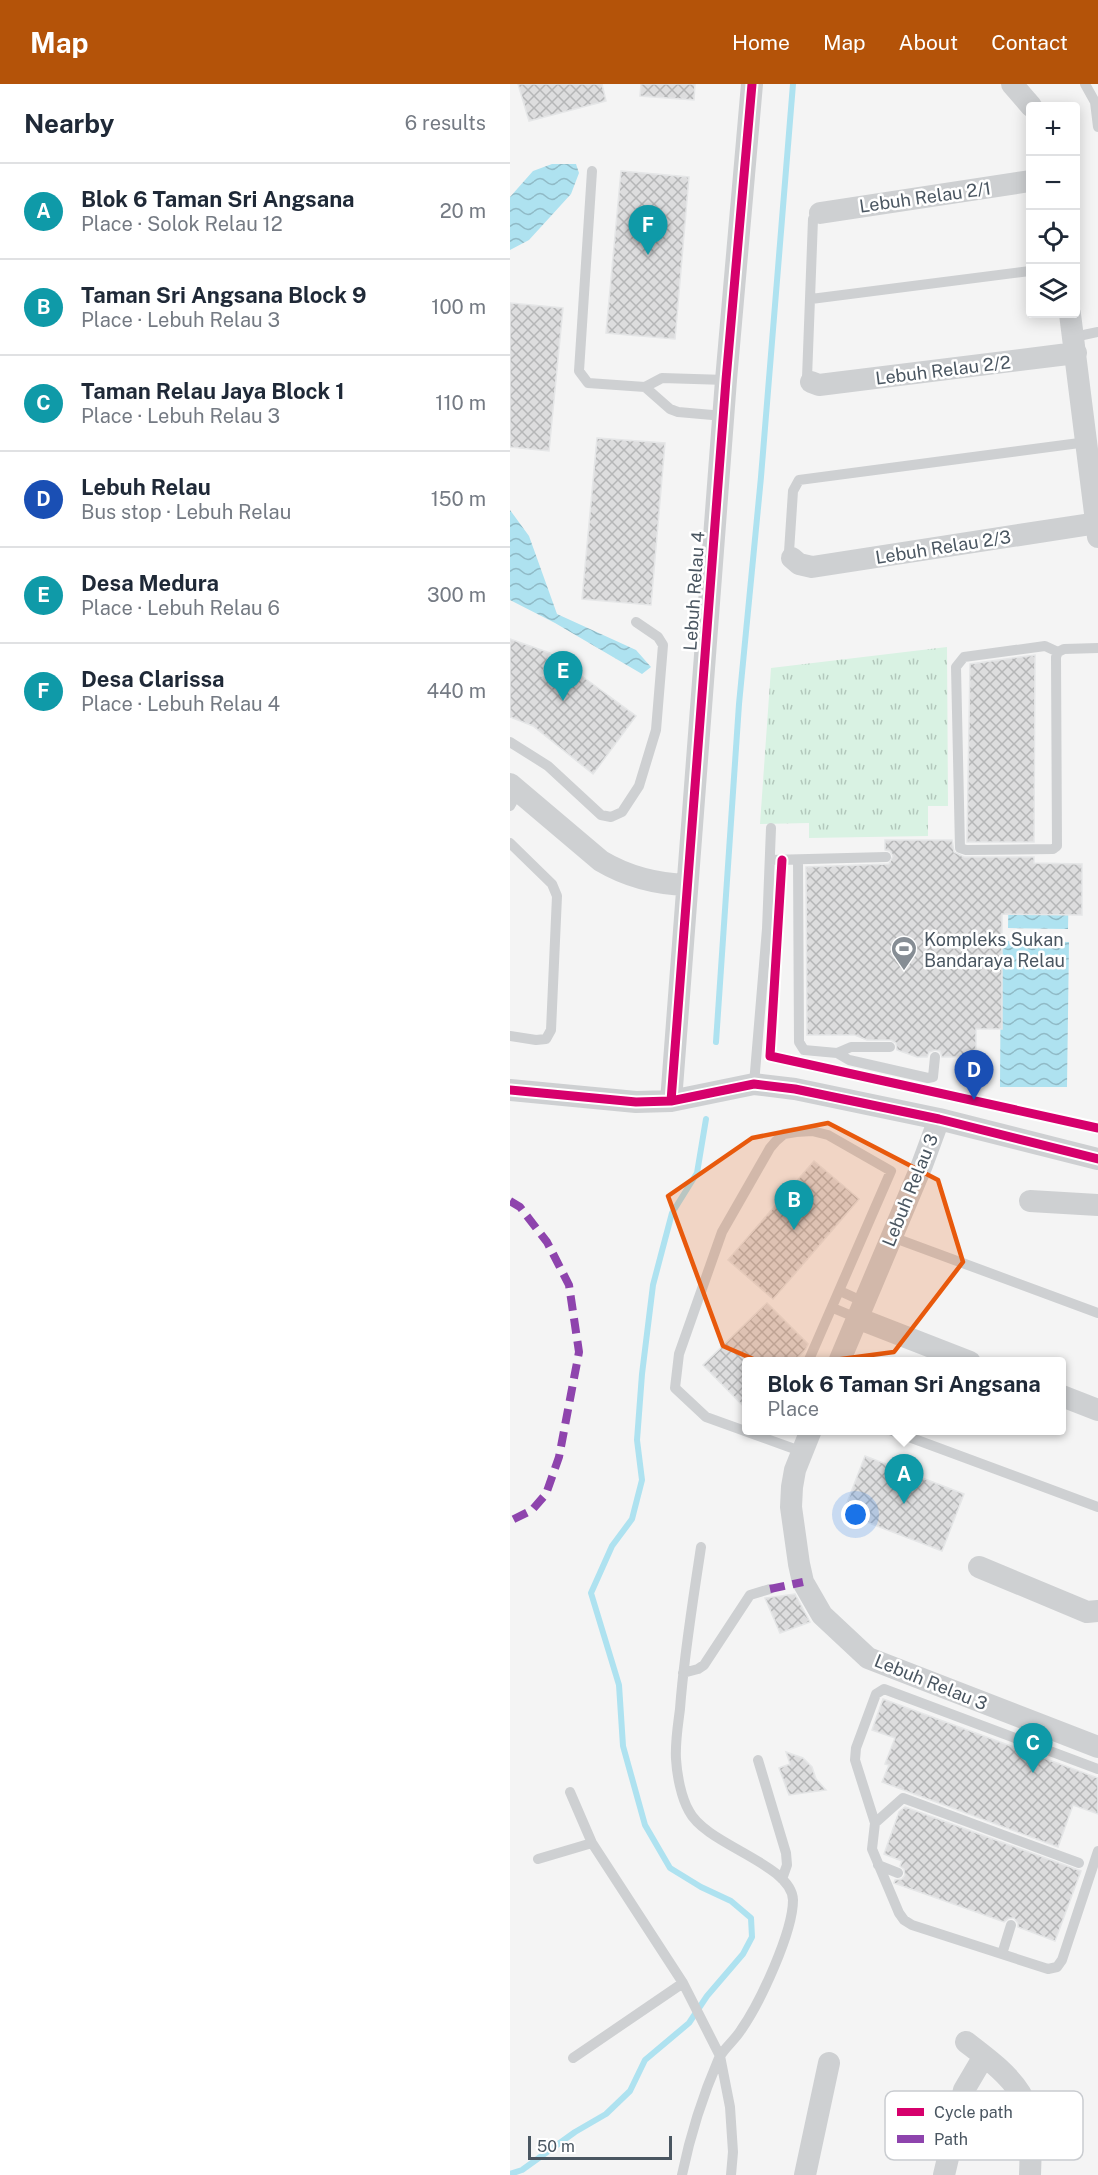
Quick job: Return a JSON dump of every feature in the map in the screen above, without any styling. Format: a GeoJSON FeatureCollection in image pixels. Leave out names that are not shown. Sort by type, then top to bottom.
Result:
{"type":"FeatureCollection","features":[{"type":"Feature","properties":{"kind":"street","name":"Lebuh Relau 4"},"geometry":{"type":"LineString","coordinates":[[671,1101],[726,380],[752,84]]}},
{"type":"Feature","properties":{"kind":"street"},"geometry":{"type":"LineString","coordinates":[[1012,84],[1028,102]]}},
{"type":"Feature","properties":{"kind":"street","name":"Lebuh Relau 2/1"},"geometry":{"type":"LineString","coordinates":[[820,213],[1026,182]]}},
{"type":"Feature","properties":{"kind":"street"},"geometry":{"type":"LineString","coordinates":[[1071,318],[1088,442],[1097,530]]}},
{"type":"Feature","properties":{"kind":"street","name":"Lebuh Relau 2/2"},"geometry":{"type":"LineString","coordinates":[[810,382],[819,386],[1075,345]]}},
{"type":"Feature","properties":{"kind":"street","name":"Lebuh Relau 2/3"},"geometry":{"type":"LineString","coordinates":[[792,558],[799,564],[812,567],[1097,530]]}},
{"type":"Feature","properties":{"kind":"street"},"geometry":{"type":"LineString","coordinates":[[513,793],[616,870],[663,884],[687,885]]}},
{"type":"Feature","properties":{"kind":"street"},"geometry":{"type":"LineString","coordinates":[[510,1090],[636,1102],[671,1101],[754,1084],[795,1089],[939,1119],[1098,1159]]}},
{"type":"Feature","properties":{"kind":"street","name":"Lebuh Relau 3"},"geometry":{"type":"LineString","coordinates":[[841,1357],[939,1119]]}},
{"type":"Feature","properties":{"kind":"street"},"geometry":{"type":"LineString","coordinates":[[1030,1201],[1098,1205]]}},
{"type":"Feature","properties":{"kind":"street"},"geometry":{"type":"LineString","coordinates":[[860,1310],[959,1357]]}},
{"type":"Feature","properties":{"kind":"street"},"geometry":{"type":"LineString","coordinates":[[1066,1398],[1098,1410]]}},
{"type":"Feature","properties":{"kind":"street","name":"Lebuh Relau 3"},"geometry":{"type":"LineString","coordinates":[[809,1435],[795,1470],[792,1487],[795,1537],[804,1582],[822,1615],[868,1658],[1098,1747]]}},
{"type":"Feature","properties":{"kind":"street"},"geometry":{"type":"LineString","coordinates":[[979,1567],[1087,1612],[1098,1611]]}},
{"type":"Feature","properties":{"kind":"street"},"geometry":{"type":"LineString","coordinates":[[966,2042],[984,2056],[1018,2091]]}},
{"type":"Feature","properties":{"kind":"street"},"geometry":{"type":"LineString","coordinates":[[964,2091],[984,2056]]}},
{"type":"Feature","properties":{"kind":"street"},"geometry":{"type":"LineString","coordinates":[[806,2175],[829,2063]]}},
{"type":"Feature","properties":{"kind":"street"},"geometry":{"type":"LineString","coordinates":[[944,2175],[948,2160]]}},
{"type":"Feature","properties":{"kind":"street"},"geometry":{"type":"LineString","coordinates":[[1029,2160],[1030,2175]]}},
{"type":"Feature","properties":{"kind":"lane"},"geometry":{"type":"LineString","coordinates":[[1085,84],[1097,97],[1098,127]]}},
{"type":"Feature","properties":{"kind":"lane"},"geometry":{"type":"LineString","coordinates":[[592,171],[579,371],[582,378],[588,383],[645,387],[670,409],[678,412],[724,416]]}},
{"type":"Feature","properties":{"kind":"lane"},"geometry":{"type":"LineString","coordinates":[[810,382],[807,378],[813,219],[820,213]]}},
{"type":"Feature","properties":{"kind":"lane"},"geometry":{"type":"LineString","coordinates":[[811,299],[1026,272]]}},
{"type":"Feature","properties":{"kind":"lane"},"geometry":{"type":"LineString","coordinates":[[1075,345],[1098,333]]}},
{"type":"Feature","properties":{"kind":"lane"},"geometry":{"type":"LineString","coordinates":[[645,387],[662,378],[726,380]]}},
{"type":"Feature","properties":{"kind":"lane"},"geometry":{"type":"LineString","coordinates":[[792,558],[789,552],[793,491],[799,480],[1088,442]]}},
{"type":"Feature","properties":{"kind":"lane"},"geometry":{"type":"LineString","coordinates":[[510,742],[548,766],[601,815],[611,817],[622,812],[639,786],[656,730],[663,645],[658,638],[636,622]]}},
{"type":"Feature","properties":{"kind":"lane"},"geometry":{"type":"LineString","coordinates":[[1058,652],[1045,646],[964,657],[959,661],[956,668],[960,848],[966,850],[1053,849],[1057,846],[1056,657],[1058,652],[1064,649],[1098,648]]}},
{"type":"Feature","properties":{"kind":"lane"},"geometry":{"type":"LineString","coordinates":[[754,1084],[767,929],[771,828]]}},
{"type":"Feature","properties":{"kind":"lane"},"geometry":{"type":"LineString","coordinates":[[510,843],[552,884],[557,896],[551,1030],[546,1039],[536,1040],[510,1036]]}},
{"type":"Feature","properties":{"kind":"lane"},"geometry":{"type":"LineString","coordinates":[[770,860],[886,857]]}},
{"type":"Feature","properties":{"kind":"lane"},"geometry":{"type":"LineString","coordinates":[[798,860],[800,1047],[804,1050],[837,1053],[849,1060],[928,1078],[933,1077],[935,1057]]}},
{"type":"Feature","properties":{"kind":"lane"},"geometry":{"type":"LineString","coordinates":[[837,1053],[851,1047],[890,1047]]}},
{"type":"Feature","properties":{"kind":"lane"},"geometry":{"type":"LineString","coordinates":[[742,1427],[706,1417],[675,1388],[679,1354],[722,1232],[770,1148],[784,1134],[812,1131],[828,1135],[891,1171],[810,1357]]}},
{"type":"Feature","properties":{"kind":"lane"},"geometry":{"type":"LineString","coordinates":[[892,1237],[1098,1313]]}},
{"type":"Feature","properties":{"kind":"lane"},"geometry":{"type":"LineString","coordinates":[[840,1291],[860,1310]]}},
{"type":"Feature","properties":{"kind":"lane"},"geometry":{"type":"LineString","coordinates":[[832,1308],[860,1310]]}},
{"type":"Feature","properties":{"kind":"lane"},"geometry":{"type":"LineString","coordinates":[[774,1435],[803,1452]]}},
{"type":"Feature","properties":{"kind":"lane"},"geometry":{"type":"LineString","coordinates":[[901,1435],[1098,1507]]}},
{"type":"Feature","properties":{"kind":"lane"},"geometry":{"type":"LineString","coordinates":[[682,2175],[720,2056],[742,2029],[776,1965],[793,1898],[788,1885],[778,1874],[708,1832],[689,1813],[680,1785],[675,1758],[683,1674],[701,1547]]}},
{"type":"Feature","properties":{"kind":"lane"},"geometry":{"type":"LineString","coordinates":[[683,1674],[704,1665],[750,1595],[770,1589]]}},
{"type":"Feature","properties":{"kind":"lane"},"geometry":{"type":"LineString","coordinates":[[1098,1769],[884,1689],[879,1690],[876,1694],[856,1748],[855,1760],[875,1822],[872,1849],[899,1913],[904,1920],[912,1924],[1048,1969],[1057,1966],[1062,1960],[1098,1851]]}},
{"type":"Feature","properties":{"kind":"lane"},"geometry":{"type":"LineString","coordinates":[[758,1760],[786,1853],[787,1865],[782,1879]]}},
{"type":"Feature","properties":{"kind":"lane"},"geometry":{"type":"LineString","coordinates":[[570,1792],[592,1843],[683,1983],[720,2056],[730,2107],[733,2152],[731,2175]]}},
{"type":"Feature","properties":{"kind":"lane"},"geometry":{"type":"LineString","coordinates":[[875,1822],[903,1798],[1078,1866],[1098,1851]]}},
{"type":"Feature","properties":{"kind":"lane"},"geometry":{"type":"LineString","coordinates":[[538,1859],[592,1843]]}},
{"type":"Feature","properties":{"kind":"lane"},"geometry":{"type":"LineString","coordinates":[[878,1865],[898,1873]]}},
{"type":"Feature","properties":{"kind":"lane"},"geometry":{"type":"LineString","coordinates":[[1002,1954],[1011,1925]]}},
{"type":"Feature","properties":{"kind":"lane"},"geometry":{"type":"LineString","coordinates":[[573,2058],[683,1983]]}},
{"type":"Feature","properties":{"kind":"highlighted area"},"geometry":{"type":"Polygon","coordinates":[[[828,1123],[938,1180],[963,1262],[894,1352],[774,1368],[723,1346],[668,1196],[752,1138],[828,1123]]]}},
{"type":"Feature","properties":{"kind":"green space"},"geometry":{"type":"Polygon","coordinates":[[[947,647],[948,806],[928,806],[928,836],[809,838],[809,823],[760,824],[771,668],[947,647]]]}},
{"type":"Feature","properties":{"kind":"water"},"geometry":{"type":"Polygon","coordinates":[[[552,164],[576,164],[579,173],[571,194],[529,240],[510,250],[510,197],[533,171],[552,164]]]}},
{"type":"Feature","properties":{"kind":"water"},"geometry":{"type":"Polygon","coordinates":[[[510,510],[529,536],[557,614],[636,650],[651,667],[642,674],[555,623],[510,600],[510,510]]]}},
{"type":"Feature","properties":{"kind":"water"},"geometry":{"type":"Polygon","coordinates":[[[1009,875],[1069,876],[1068,929],[1008,928],[1009,875]]]}},
{"type":"Feature","properties":{"kind":"water"},"geometry":{"type":"Polygon","coordinates":[[[1001,941],[1069,942],[1067,1087],[1000,1087],[1001,941]]]}},
{"type":"Feature","properties":{"kind":"building"},"geometry":{"type":"Polygon","coordinates":[[[518,84],[602,84],[606,101],[529,121],[518,84]]]}},
{"type":"Feature","properties":{"kind":"building"},"geometry":{"type":"Polygon","coordinates":[[[641,84],[695,84],[694,100],[640,96],[641,84]]]}},
{"type":"Feature","properties":{"kind":"building"},"geometry":{"type":"Polygon","coordinates":[[[621,171],[689,177],[675,339],[606,333],[621,171]]]}},
{"type":"Feature","properties":{"kind":"building"},"geometry":{"type":"Polygon","coordinates":[[[510,303],[563,308],[549,451],[510,447],[510,303]]]}},
{"type":"Feature","properties":{"kind":"building"},"geometry":{"type":"Polygon","coordinates":[[[597,438],[665,443],[651,605],[582,599],[597,438]]]}},
{"type":"Feature","properties":{"kind":"building"},"geometry":{"type":"Polygon","coordinates":[[[510,639],[550,653],[541,676],[568,690],[579,674],[636,716],[593,774],[533,726],[510,717],[510,639]]]}},
{"type":"Feature","properties":{"kind":"building"},"geometry":{"type":"Polygon","coordinates":[[[1035,655],[1034,842],[967,842],[970,664],[1035,655]]]}},
{"type":"Feature","properties":{"kind":"building","name":"Kompleks Sukan Bandaraya Relau"},"geometry":{"type":"Polygon","coordinates":[[[885,840],[952,840],[954,852],[964,857],[1034,857],[1034,863],[1082,864],[1082,915],[1002,914],[1002,1029],[976,1029],[976,1057],[942,1057],[940,1051],[935,1050],[929,1052],[927,1057],[917,1057],[897,1050],[896,1043],[891,1040],[867,1040],[855,1035],[807,1035],[806,867],[889,864],[893,856],[890,851],[885,850],[885,840]]]}},
{"type":"Feature","properties":{"kind":"building"},"geometry":{"type":"Polygon","coordinates":[[[814,1161],[859,1199],[773,1299],[728,1260],[814,1161]]]}},
{"type":"Feature","properties":{"kind":"building"},"geometry":{"type":"Polygon","coordinates":[[[767,1303],[808,1344],[798,1357],[742,1357],[742,1405],[703,1365],[767,1303]]]}},
{"type":"Feature","properties":{"kind":"building"},"geometry":{"type":"Polygon","coordinates":[[[865,1456],[964,1494],[942,1551],[843,1513],[865,1456]]]}},
{"type":"Feature","properties":{"kind":"building"},"geometry":{"type":"Polygon","coordinates":[[[795,1594],[810,1622],[780,1633],[765,1598],[795,1594]]]}},
{"type":"Feature","properties":{"kind":"building"},"geometry":{"type":"Polygon","coordinates":[[[883,1699],[1098,1778],[1098,1814],[1073,1805],[1058,1847],[882,1782],[889,1765],[885,1764],[895,1738],[872,1730],[883,1699]]]}},
{"type":"Feature","properties":{"kind":"building"},"geometry":{"type":"Polygon","coordinates":[[[786,1752],[803,1758],[812,1767],[816,1779],[826,1790],[789,1795],[779,1768],[790,1764],[786,1752]]]}},
{"type":"Feature","properties":{"kind":"building"},"geometry":{"type":"Polygon","coordinates":[[[905,1807],[1081,1871],[1055,1941],[1018,1927],[1014,1918],[1009,1918],[1004,1922],[894,1883],[895,1880],[902,1879],[905,1875],[904,1869],[900,1866],[902,1861],[884,1854],[899,1812],[905,1807]]]}},
{"type":"Feature","properties":{"kind":"waterway"},"geometry":{"type":"LineString","coordinates":[[716,1042],[739,704],[761,477],[793,84]]}},
{"type":"Feature","properties":{"kind":"waterway"},"geometry":{"type":"LineString","coordinates":[[510,2174],[522,2170],[575,2132],[606,2114],[630,2091],[645,2060],[689,2023],[707,1996],[743,1954],[752,1937],[751,1918],[731,1901],[701,1887],[670,1868],[645,1825],[623,1746],[619,1685],[591,1593],[612,1546],[632,1519],[642,1480],[637,1440],[642,1374],[653,1285],[672,1213],[697,1173],[706,1119]]}},
{"type":"Feature","properties":{"kind":"marked path"},"geometry":{"type":"LineString","coordinates":[[510,1201],[520,1207],[547,1242],[569,1285],[579,1352],[559,1457],[546,1494],[532,1510],[510,1521]]}},
{"type":"Feature","properties":{"kind":"marked path"},"geometry":{"type":"LineString","coordinates":[[770,1589],[803,1582]]}},
{"type":"Feature","properties":{"kind":"cycle path"},"geometry":{"type":"LineString","coordinates":[[671,1101],[726,380],[752,84]]}},
{"type":"Feature","properties":{"kind":"cycle path"},"geometry":{"type":"LineString","coordinates":[[782,860],[770,1056],[1098,1128]]}},
{"type":"Feature","properties":{"kind":"cycle path"},"geometry":{"type":"LineString","coordinates":[[510,1090],[636,1102],[671,1101],[754,1084],[795,1089],[939,1119],[1098,1159]]}},
{"type":"Feature","properties":{"kind":"place","name":"Desa Clarissa"},"geometry":{"type":"Point","coordinates":[648,255]}},
{"type":"Feature","properties":{"kind":"place","name":"Desa Medura"},"geometry":{"type":"Point","coordinates":[563,701]}},
{"type":"Feature","properties":{"kind":"place","name":"Kompleks Sukan Bandaraya Relau"},"geometry":{"type":"Point","coordinates":[904,972]}},
{"type":"Feature","properties":{"kind":"place","name":"Lebuh Relau"},"geometry":{"type":"Point","coordinates":[974,1100]}},
{"type":"Feature","properties":{"kind":"place","name":"Taman Sri Angsana Block 9"},"geometry":{"type":"Point","coordinates":[794,1230]}},
{"type":"Feature","properties":{"kind":"place","name":"Blok 6 Taman Sri Angsana"},"geometry":{"type":"Point","coordinates":[904,1504]}},
{"type":"Feature","properties":{"kind":"place","name":"Taman Relau Jaya Block 1"},"geometry":{"type":"Point","coordinates":[1033,1773]}}]}
